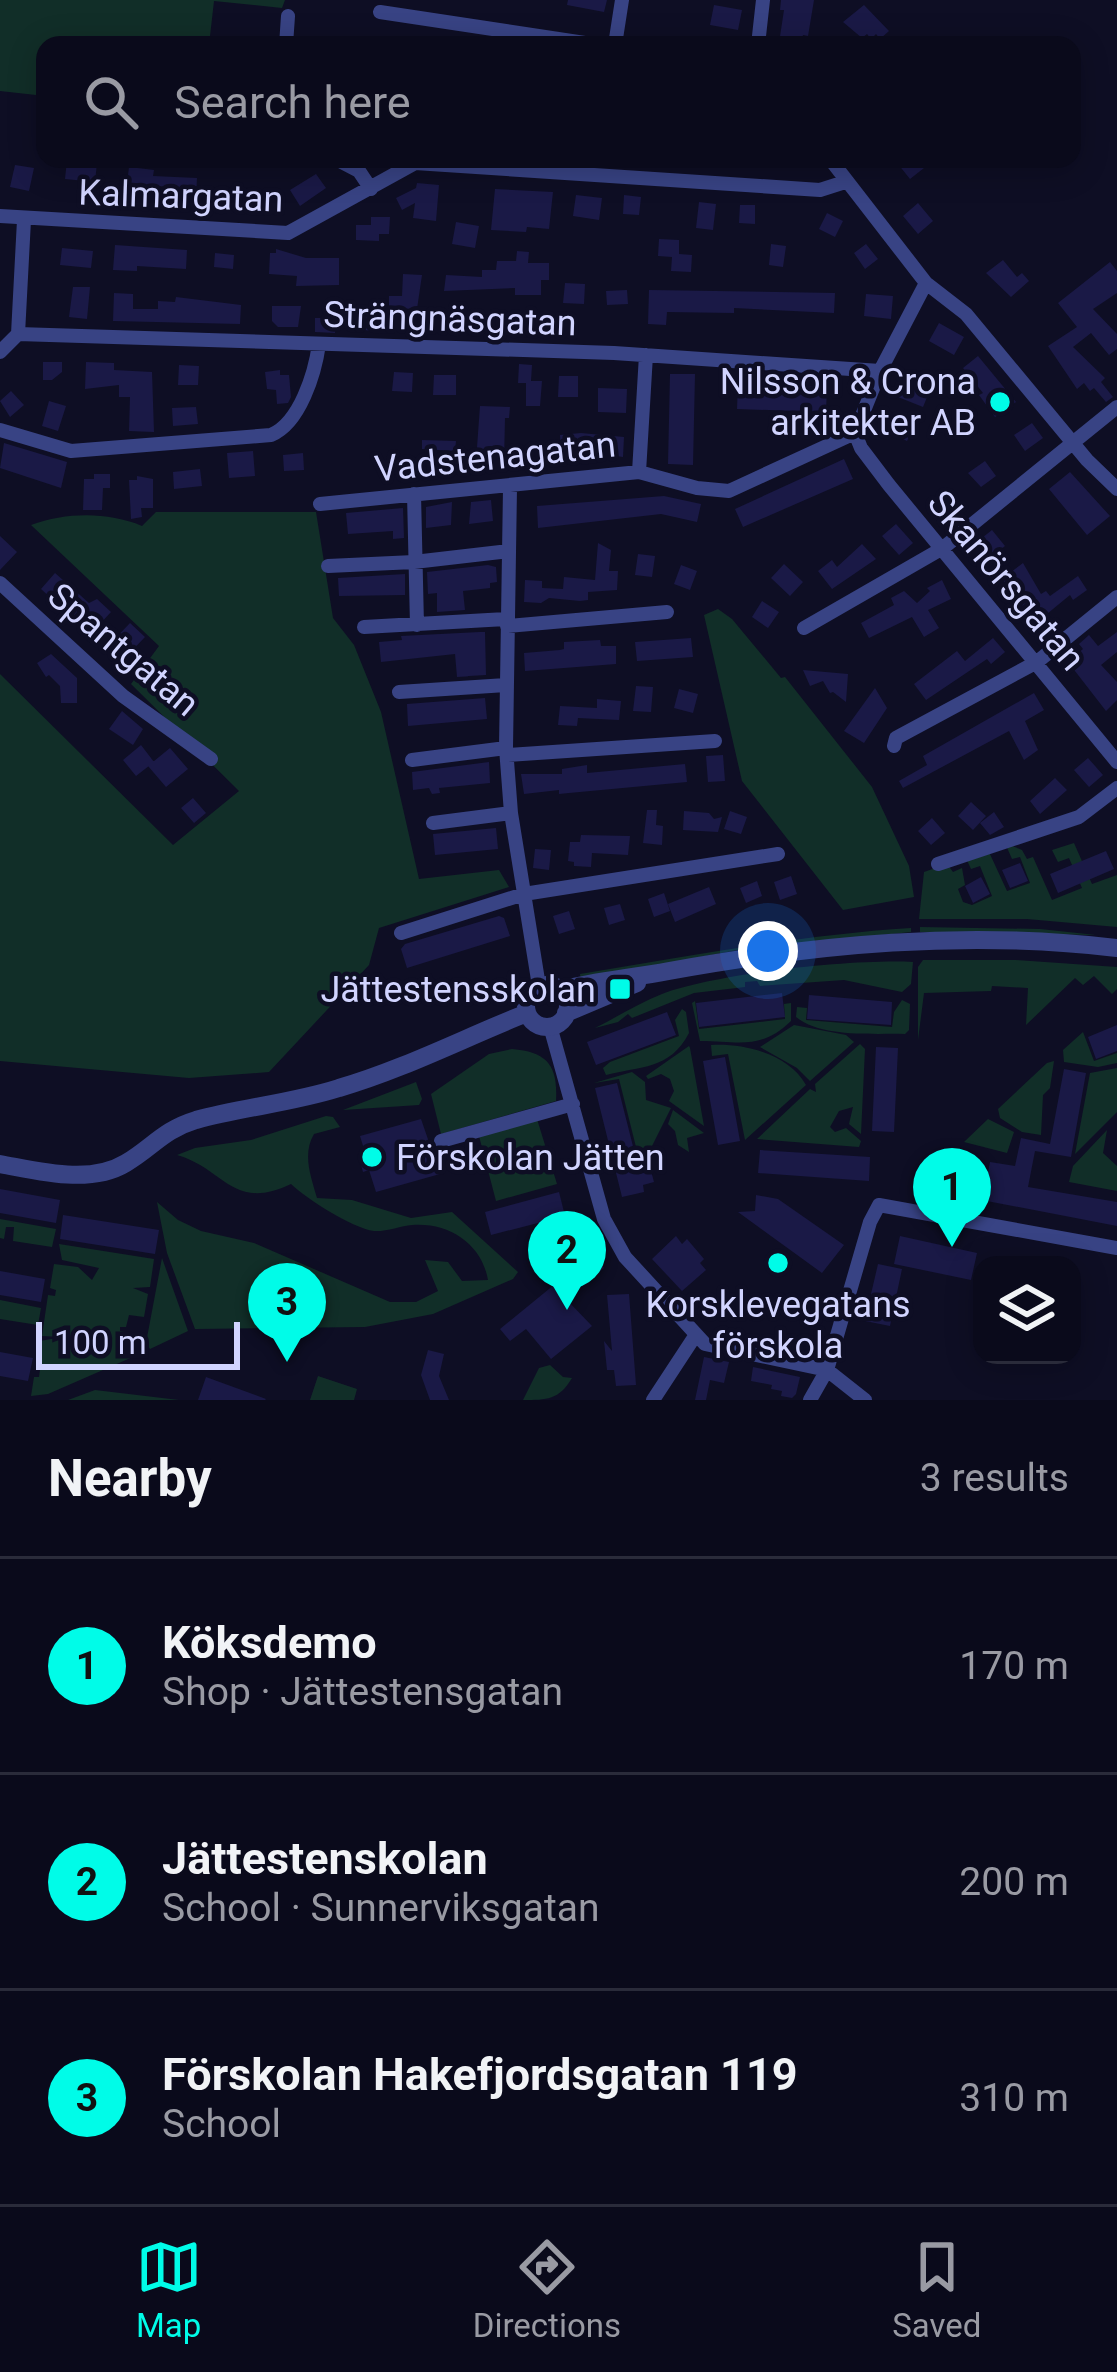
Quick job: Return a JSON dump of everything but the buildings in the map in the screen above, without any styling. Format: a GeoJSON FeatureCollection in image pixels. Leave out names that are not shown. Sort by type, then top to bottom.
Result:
{"type":"FeatureCollection","features":[{"type":"Feature","properties":{"kind":"street"},"geometry":{"type":"LineString","coordinates":[[616,36],[622,0]]}},
{"type":"Feature","properties":{"kind":"street"},"geometry":{"type":"LineString","coordinates":[[759,36],[763,0]]}},
{"type":"Feature","properties":{"kind":"street"},"geometry":{"type":"LineString","coordinates":[[380,12],[539,36]]}},
{"type":"Feature","properties":{"kind":"street"},"geometry":{"type":"LineString","coordinates":[[287,36],[288,16]]}},
{"type":"Feature","properties":{"kind":"street"},"geometry":{"type":"LineString","coordinates":[[352,168],[371,189]]}},
{"type":"Feature","properties":{"kind":"street","name":"Kalmargatan"},"geometry":{"type":"LineString","coordinates":[[0,216],[288,233],[407,168]]}},
{"type":"Feature","properties":{"kind":"street","name":"Kalmargatan"},"geometry":{"type":"LineString","coordinates":[[487,168],[820,190],[845,182]]}},
{"type":"Feature","properties":{"kind":"street"},"geometry":{"type":"LineString","coordinates":[[603,168],[603,176]]}},
{"type":"Feature","properties":{"kind":"street"},"geometry":{"type":"LineString","coordinates":[[836,168],[926,283],[966,314],[1117,489]]}},
{"type":"Feature","properties":{"kind":"street"},"geometry":{"type":"LineString","coordinates":[[0,352],[18,334],[24,220]]}},
{"type":"Feature","properties":{"kind":"street"},"geometry":{"type":"LineString","coordinates":[[855,434],[880,371],[926,283]]}},
{"type":"Feature","properties":{"kind":"street","name":"Strängnäsgatan"},"geometry":{"type":"LineString","coordinates":[[18,334],[646,356],[880,371]]}},
{"type":"Feature","properties":{"kind":"street"},"geometry":{"type":"LineString","coordinates":[[0,430],[71,451],[272,435],[290,424],[319,344]]}},
{"type":"Feature","properties":{"kind":"street"},"geometry":{"type":"LineString","coordinates":[[639,472],[646,356]]}},
{"type":"Feature","properties":{"kind":"street"},"geometry":{"type":"LineString","coordinates":[[804,628],[943,548],[1117,407]]}},
{"type":"Feature","properties":{"kind":"street","name":"Vadstenagatan"},"geometry":{"type":"LineString","coordinates":[[320,504],[639,472],[729,491],[855,434]]}},
{"type":"Feature","properties":{"kind":"street","name":"Skanörsgatan"},"geometry":{"type":"LineString","coordinates":[[855,434],[875,466],[1117,762]]}},
{"type":"Feature","properties":{"kind":"street"},"geometry":{"type":"LineString","coordinates":[[510,488],[506,685],[511,813],[524,894],[549,988],[566,998],[566,1012]]}},
{"type":"Feature","properties":{"kind":"street"},"geometry":{"type":"LineString","coordinates":[[414,494],[417,625]]}},
{"type":"Feature","properties":{"kind":"street"},"geometry":{"type":"LineString","coordinates":[[328,566],[414,562],[508,550]]}},
{"type":"Feature","properties":{"kind":"street","name":"Spantgatan"},"geometry":{"type":"LineString","coordinates":[[0,583],[123,696],[212,759]]}},
{"type":"Feature","properties":{"kind":"street"},"geometry":{"type":"LineString","coordinates":[[894,746],[896,738],[1037,662],[1117,597]]}},
{"type":"Feature","properties":{"kind":"street"},"geometry":{"type":"LineString","coordinates":[[364,627],[667,612]]}},
{"type":"Feature","properties":{"kind":"street"},"geometry":{"type":"LineString","coordinates":[[399,692],[506,685]]}},
{"type":"Feature","properties":{"kind":"street"},"geometry":{"type":"LineString","coordinates":[[412,760],[715,741]]}},
{"type":"Feature","properties":{"kind":"street"},"geometry":{"type":"LineString","coordinates":[[938,864],[1079,817],[1117,788]]}},
{"type":"Feature","properties":{"kind":"street"},"geometry":{"type":"LineString","coordinates":[[433,823],[511,813]]}},
{"type":"Feature","properties":{"kind":"street"},"geometry":{"type":"LineString","coordinates":[[401,933],[524,894],[778,854]]}},
{"type":"Feature","properties":{"kind":"street"},"geometry":{"type":"LineString","coordinates":[[527,1013],[529,994],[549,988],[776,953],[904,940],[1017,940],[1117,948]]}},
{"type":"Feature","properties":{"kind":"street"},"geometry":{"type":"LineString","coordinates":[[550,1026],[566,1012],[669,971]]}},
{"type":"Feature","properties":{"kind":"street"},"geometry":{"type":"LineString","coordinates":[[527,1013],[538,1024],[550,1026]]}},
{"type":"Feature","properties":{"kind":"street"},"geometry":{"type":"LineString","coordinates":[[0,1164],[64,1174],[111,1170],[127,1163],[167,1130],[336,1090],[527,1013]]}},
{"type":"Feature","properties":{"kind":"street"},"geometry":{"type":"LineString","coordinates":[[550,1026],[610,1234],[625,1257],[705,1344],[827,1370],[866,1400]]}},
{"type":"Feature","properties":{"kind":"street"},"geometry":{"type":"LineString","coordinates":[[441,1142],[573,1104]]}},
{"type":"Feature","properties":{"kind":"street"},"geometry":{"type":"LineString","coordinates":[[809,1400],[827,1370],[879,1205],[1117,1248]]}},
{"type":"Feature","properties":{"kind":"street"},"geometry":{"type":"LineString","coordinates":[[653,1400],[694,1336]]}},
{"type":"Feature","properties":{"kind":"green space"},"geometry":{"type":"Polygon","coordinates":[[[0,0],[285,0],[282,8],[214,1],[210,36],[36,36],[36,95],[0,91],[0,0]]]}},
{"type":"Feature","properties":{"kind":"green space"},"geometry":{"type":"Polygon","coordinates":[[[156,512],[316,512],[333,618],[354,645],[381,712],[419,879],[499,870],[509,887],[379,928],[369,965],[269,1072],[189,1078],[0,1061],[0,674],[173,845],[239,791],[131,684],[159,646],[31,525],[87,515],[142,526],[156,512]]]}},
{"type":"Feature","properties":{"kind":"green space"},"geometry":{"type":"Polygon","coordinates":[[[718,609],[785,677],[872,787],[909,866],[914,897],[843,910],[742,781],[704,615],[718,609]]]}},
{"type":"Feature","properties":{"kind":"green space"},"geometry":{"type":"Polygon","coordinates":[[[1005,843],[1022,850],[1027,859],[1033,857],[1052,900],[1082,888],[1069,858],[1058,862],[1052,850],[1074,843],[1092,884],[1117,875],[1117,927],[1027,919],[919,919],[924,872],[947,864],[953,872],[962,868],[965,885],[958,889],[963,902],[972,905],[992,896],[980,866],[971,869],[966,858],[989,852],[1007,891],[1030,883],[1020,857],[1012,859],[1005,843]]]}},
{"type":"Feature","properties":{"kind":"green space"},"geometry":{"type":"Polygon","coordinates":[[[920,927],[1040,929],[1096,935],[920,932],[920,927]]]}},
{"type":"Feature","properties":{"kind":"green space"},"geometry":{"type":"Polygon","coordinates":[[[911,928],[911,932],[737,950],[581,980],[580,974],[786,941],[911,928]]]}},
{"type":"Feature","properties":{"kind":"green space"},"geometry":{"type":"Polygon","coordinates":[[[923,960],[1117,967],[1117,989],[1112,994],[1094,976],[1083,985],[1075,978],[1026,1025],[1028,988],[992,986],[991,991],[924,993],[918,1040],[918,967],[923,960]]]}},
{"type":"Feature","properties":{"kind":"green space"},"geometry":{"type":"Polygon","coordinates":[[[913,962],[911,984],[902,992],[844,980],[760,986],[757,981],[745,982],[745,987],[694,993],[595,1028],[687,986],[822,965],[913,962]]]}},
{"type":"Feature","properties":{"kind":"green space"},"geometry":{"type":"Polygon","coordinates":[[[902,1000],[910,1004],[905,1034],[833,1031],[796,1017],[797,1007],[807,1008],[806,1020],[892,1027],[902,1000]]]}},
{"type":"Feature","properties":{"kind":"green space"},"geometry":{"type":"Polygon","coordinates":[[[695,1001],[699,1029],[785,1019],[784,1004],[791,1003],[791,1021],[759,1041],[700,1041],[695,1001]]]}},
{"type":"Feature","properties":{"kind":"green space"},"geometry":{"type":"Polygon","coordinates":[[[682,1009],[689,1033],[673,1054],[606,1075],[603,1068],[610,1062],[679,1036],[675,1020],[682,1009]]]}},
{"type":"Feature","properties":{"kind":"green space"},"geometry":{"type":"Polygon","coordinates":[[[794,1025],[846,1035],[854,1042],[810,1081],[760,1047],[794,1025]]]}},
{"type":"Feature","properties":{"kind":"green space"},"geometry":{"type":"Polygon","coordinates":[[[1083,1032],[1094,1061],[1117,1053],[1117,1063],[1098,1067],[1064,1062],[1063,1050],[1083,1032]]]}},
{"type":"Feature","properties":{"kind":"green space"},"geometry":{"type":"Polygon","coordinates":[[[860,1044],[865,1049],[861,1134],[849,1124],[853,1107],[839,1111],[830,1127],[835,1132],[846,1128],[861,1141],[859,1147],[757,1139],[810,1089],[816,1092],[815,1084],[860,1044]]]}},
{"type":"Feature","properties":{"kind":"green space"},"geometry":{"type":"Polygon","coordinates":[[[711,1045],[737,1046],[777,1058],[806,1085],[745,1140],[728,1054],[712,1056],[711,1045]]]}},
{"type":"Feature","properties":{"kind":"green space"},"geometry":{"type":"Polygon","coordinates":[[[689,1046],[704,1126],[669,1101],[674,1091],[670,1079],[661,1074],[646,1076],[689,1046]]]}},
{"type":"Feature","properties":{"kind":"green space"},"geometry":{"type":"Polygon","coordinates":[[[512,1049],[534,1053],[548,1063],[556,1101],[441,1134],[431,1094],[489,1054],[512,1049]]]}},
{"type":"Feature","properties":{"kind":"green space"},"geometry":{"type":"Polygon","coordinates":[[[1054,1061],[1050,1088],[1043,1095],[1041,1135],[1022,1132],[1000,1118],[998,1109],[1054,1061]]]}},
{"type":"Feature","properties":{"kind":"green space"},"geometry":{"type":"Polygon","coordinates":[[[1117,1068],[1117,1112],[1075,1154],[1090,1073],[1117,1068]]]}},
{"type":"Feature","properties":{"kind":"green space"},"geometry":{"type":"Polygon","coordinates":[[[632,1072],[645,1082],[646,1100],[671,1108],[648,1154],[636,1147],[619,1079],[594,1083],[632,1072]]]}},
{"type":"Feature","properties":{"kind":"green space"},"geometry":{"type":"Polygon","coordinates":[[[416,1082],[422,1099],[419,1105],[343,1110],[416,1082]]]}},
{"type":"Feature","properties":{"kind":"green space"},"geometry":{"type":"Polygon","coordinates":[[[673,1110],[704,1133],[687,1138],[689,1152],[678,1145],[668,1124],[673,1110]]]}},
{"type":"Feature","properties":{"kind":"green space"},"geometry":{"type":"Polygon","coordinates":[[[326,1116],[340,1127],[314,1134],[310,1142],[309,1166],[317,1198],[352,1200],[411,1218],[452,1212],[518,1272],[513,1279],[433,1314],[365,1327],[195,1329],[167,1253],[157,1202],[201,1231],[254,1243],[390,1302],[416,1302],[438,1291],[425,1260],[448,1262],[462,1281],[488,1280],[471,1246],[439,1227],[365,1229],[330,1212],[291,1184],[271,1191],[241,1191],[177,1155],[251,1140],[326,1116]]]}},
{"type":"Feature","properties":{"kind":"green space"},"geometry":{"type":"Polygon","coordinates":[[[537,1119],[557,1184],[496,1201],[479,1136],[537,1119]]]}},
{"type":"Feature","properties":{"kind":"green space"},"geometry":{"type":"Polygon","coordinates":[[[988,1119],[1014,1132],[1007,1153],[964,1142],[988,1119]]]}},
{"type":"Feature","properties":{"kind":"green space"},"geometry":{"type":"Polygon","coordinates":[[[1107,1130],[1103,1153],[1117,1166],[1117,1191],[1069,1182],[1073,1166],[1107,1130]]]}},
{"type":"Feature","properties":{"kind":"green space"},"geometry":{"type":"Polygon","coordinates":[[[0,1219],[56,1229],[52,1247],[13,1241],[14,1227],[6,1227],[4,1239],[0,1238],[0,1219]]]}},
{"type":"Feature","properties":{"kind":"green space"},"geometry":{"type":"Polygon","coordinates":[[[59,1244],[154,1259],[150,1287],[133,1288],[148,1294],[144,1317],[129,1315],[126,1327],[120,1327],[120,1331],[142,1335],[135,1356],[48,1394],[31,1396],[34,1377],[39,1377],[40,1341],[62,1337],[42,1336],[48,1295],[55,1296],[56,1290],[50,1288],[54,1264],[78,1267],[92,1280],[99,1268],[62,1260],[59,1244]]]}},
{"type":"Feature","properties":{"kind":"green space"},"geometry":{"type":"Polygon","coordinates":[[[162,1258],[188,1331],[150,1349],[146,1343],[162,1258]]]}},
{"type":"Feature","properties":{"kind":"green space"},"geometry":{"type":"Polygon","coordinates":[[[0,1300],[41,1308],[38,1325],[0,1319],[0,1300]]]}},
{"type":"Feature","properties":{"kind":"green space"},"geometry":{"type":"Polygon","coordinates":[[[550,1365],[563,1377],[572,1378],[567,1385],[552,1397],[523,1400],[539,1368],[550,1365]]]}},
{"type":"Feature","properties":{"kind":"green space"},"geometry":{"type":"Polygon","coordinates":[[[318,1376],[357,1389],[354,1400],[310,1400],[318,1376]]]}},
{"type":"Feature","properties":{"kind":"green space"},"geometry":{"type":"Polygon","coordinates":[[[95,1390],[179,1400],[68,1400],[95,1390]]]}},
{"type":"Feature","properties":{"kind":"place","name":"Nilsson & Crona arkitekter AB"},"geometry":{"type":"Point","coordinates":[1000,402]}},
{"type":"Feature","properties":{"kind":"place","name":"Jättestensskolan"},"geometry":{"type":"Point","coordinates":[620,989]}},
{"type":"Feature","properties":{"kind":"place","name":"Förskolan Jätten"},"geometry":{"type":"Point","coordinates":[372,1157]}},
{"type":"Feature","properties":{"kind":"place","name":"Köksdemo"},"geometry":{"type":"Point","coordinates":[952,1247]}},
{"type":"Feature","properties":{"kind":"place","name":"Korsklevegatans förskola"},"geometry":{"type":"Point","coordinates":[778,1263]}},
{"type":"Feature","properties":{"kind":"place","name":"Jättestenskolan"},"geometry":{"type":"Point","coordinates":[567,1310]}},
{"type":"Feature","properties":{"kind":"place","name":"Förskolan Hakefjordsgatan 119"},"geometry":{"type":"Point","coordinates":[287,1362]}}]}
